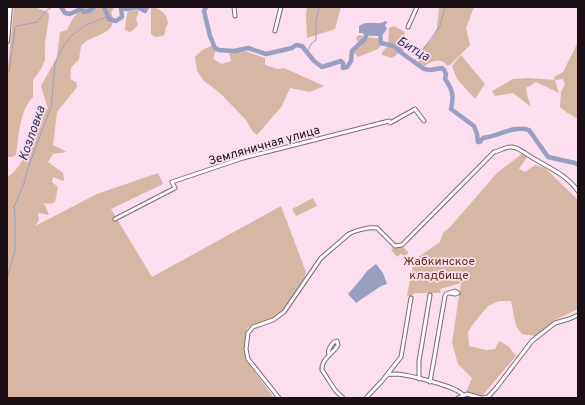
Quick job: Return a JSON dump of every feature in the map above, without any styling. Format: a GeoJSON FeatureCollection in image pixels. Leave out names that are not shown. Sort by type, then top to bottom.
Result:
{"type":"FeatureCollection","features":[{"type":"Feature","properties":{"kind":"main road"},"geometry":{"type":"LineString","coordinates":[[7,41],[10,7]]}},
{"type":"Feature","properties":{"kind":"street"},"geometry":{"type":"LineString","coordinates":[[234,7],[235,16]]}},
{"type":"Feature","properties":{"kind":"street"},"geometry":{"type":"LineString","coordinates":[[275,30],[281,7]]}},
{"type":"Feature","properties":{"kind":"street"},"geometry":{"type":"LineString","coordinates":[[408,27],[417,7]]}},
{"type":"Feature","properties":{"kind":"street","name":"Земляничная улица"},"geometry":{"type":"LineString","coordinates":[[115,219],[175,188],[172,182],[243,158],[388,121],[390,123],[415,109],[424,121]]}},
{"type":"Feature","properties":{"kind":"street"},"geometry":{"type":"LineString","coordinates":[[279,398],[250,362],[247,355],[246,349],[250,329],[272,320],[284,312],[318,262],[338,243],[353,232],[373,227],[377,228],[395,246],[402,245],[494,152],[511,147],[519,148],[525,153],[554,169],[564,176],[578,191]]}},
{"type":"Feature","properties":{"kind":"street"},"geometry":{"type":"LineString","coordinates":[[430,382],[441,314],[445,296],[448,293]]}},
{"type":"Feature","properties":{"kind":"street"},"geometry":{"type":"LineString","coordinates":[[419,379],[419,361],[430,295]]}},
{"type":"Feature","properties":{"kind":"street"},"geometry":{"type":"LineString","coordinates":[[366,398],[401,357],[411,298]]}},
{"type":"Feature","properties":{"kind":"street"},"geometry":{"type":"LineString","coordinates":[[458,398],[467,394],[481,398],[488,397],[532,341],[555,323],[577,317]]}},
{"type":"Feature","properties":{"kind":"street"},"geometry":{"type":"LineString","coordinates":[[329,354],[322,366],[322,370],[335,390],[343,398]]}},
{"type":"Feature","properties":{"kind":"street"},"geometry":{"type":"LineString","coordinates":[[391,370],[394,374]]}},
{"type":"Feature","properties":{"kind":"street"},"geometry":{"type":"LineString","coordinates":[[387,375],[394,374],[419,379],[460,391],[463,395]]}},
{"type":"Feature","properties":{"kind":"green space"},"geometry":{"type":"Polygon","coordinates":[[[14,7],[35,7],[49,13],[49,17],[45,43],[45,60],[41,69],[33,80],[33,97],[28,103],[22,116],[16,155],[13,157],[7,157],[7,76],[14,7]]]}},
{"type":"Feature","properties":{"kind":"green space"},"geometry":{"type":"Polygon","coordinates":[[[83,7],[112,7],[114,9],[111,12],[113,18],[112,24],[103,34],[88,40],[81,46],[79,59],[71,68],[70,79],[76,82],[77,87],[57,112],[53,145],[67,152],[53,154],[48,162],[63,173],[64,179],[63,181],[53,177],[52,182],[58,187],[55,202],[50,204],[44,203],[49,215],[38,213],[39,220],[35,226],[97,194],[158,173],[163,184],[111,209],[152,277],[281,206],[306,272],[302,285],[279,315],[247,328],[245,340],[245,359],[274,398],[7,398],[7,177],[14,172],[24,157],[28,148],[38,111],[48,109],[41,86],[57,57],[60,32],[67,30],[73,18],[83,7]]]}},
{"type":"Feature","properties":{"kind":"green space"},"geometry":{"type":"Polygon","coordinates":[[[151,7],[160,10],[167,17],[168,24],[163,36],[155,37],[151,34],[151,7]]]}},
{"type":"Feature","properties":{"kind":"green space"},"geometry":{"type":"Polygon","coordinates":[[[307,7],[341,7],[335,29],[307,38],[307,7]]]}},
{"type":"Feature","properties":{"kind":"green space"},"geometry":{"type":"Polygon","coordinates":[[[439,7],[474,7],[466,28],[470,45],[450,65],[447,66],[444,62],[436,61],[430,62],[424,67],[418,63],[423,48],[432,39],[437,28],[439,7]]]}},
{"type":"Feature","properties":{"kind":"green space"},"geometry":{"type":"Polygon","coordinates":[[[138,10],[136,19],[138,25],[132,31],[129,32],[125,30],[128,11],[138,10]]]}},
{"type":"Feature","properties":{"kind":"green space"},"geometry":{"type":"Polygon","coordinates":[[[394,26],[405,32],[402,43],[406,48],[392,58],[382,55],[382,52],[388,46],[389,28],[394,26]]]}},
{"type":"Feature","properties":{"kind":"green space"},"geometry":{"type":"Polygon","coordinates":[[[360,35],[379,39],[381,40],[382,45],[378,49],[358,57],[354,53],[355,50],[362,46],[356,39],[357,36],[360,35]]]}},
{"type":"Feature","properties":{"kind":"green space"},"geometry":{"type":"Polygon","coordinates":[[[578,42],[578,119],[560,107],[561,92],[565,84],[563,79],[555,80],[554,77],[563,72],[578,42]]]}},
{"type":"Feature","properties":{"kind":"green space"},"geometry":{"type":"Polygon","coordinates":[[[213,45],[216,50],[213,59],[222,64],[231,61],[229,53],[245,51],[265,58],[265,65],[278,69],[284,68],[324,86],[310,92],[290,88],[282,106],[257,135],[253,132],[246,120],[220,93],[204,81],[197,71],[195,57],[202,50],[213,45]]]}},
{"type":"Feature","properties":{"kind":"green space"},"geometry":{"type":"Polygon","coordinates":[[[461,55],[485,84],[475,99],[457,79],[452,66],[461,55]]]}},
{"type":"Feature","properties":{"kind":"green space"},"geometry":{"type":"Polygon","coordinates":[[[529,78],[555,80],[559,93],[536,82],[526,88],[531,107],[513,93],[495,96],[492,91],[513,79],[529,78]]]}},
{"type":"Feature","properties":{"kind":"green space","name":"Жабкинское кладбище"},"geometry":{"type":"Polygon","coordinates":[[[523,153],[527,157],[519,169],[525,172],[535,165],[545,168],[578,200],[578,309],[555,320],[536,336],[522,334],[516,326],[511,301],[499,301],[488,306],[468,332],[469,346],[486,350],[495,349],[499,341],[508,346],[516,356],[482,396],[466,392],[472,378],[458,364],[452,343],[461,283],[440,289],[441,293],[415,293],[411,296],[407,296],[414,260],[440,242],[443,233],[497,173],[523,153]]]}},
{"type":"Feature","properties":{"kind":"green space"},"geometry":{"type":"Polygon","coordinates":[[[313,198],[317,206],[296,216],[292,209],[313,198]]]}},
{"type":"Feature","properties":{"kind":"green space"},"geometry":{"type":"Polygon","coordinates":[[[395,246],[404,248],[409,253],[404,256],[401,254],[397,257],[391,250],[395,246]]]}},
{"type":"Feature","properties":{"kind":"water"},"geometry":{"type":"Polygon","coordinates":[[[385,21],[388,22],[385,25],[387,29],[383,34],[378,36],[366,36],[359,33],[359,26],[362,24],[381,23],[385,21]]]}},
{"type":"Feature","properties":{"kind":"water"},"geometry":{"type":"Polygon","coordinates":[[[376,264],[383,273],[387,284],[381,286],[356,303],[348,294],[367,271],[376,264]]]}},
{"type":"Feature","properties":{"kind":"waterway"},"geometry":{"type":"LineString","coordinates":[[9,72],[15,28],[17,26],[37,22],[46,11],[52,7]]}},
{"type":"Feature","properties":{"kind":"waterway","name":"Битца"},"geometry":{"type":"LineString","coordinates":[[61,7],[65,13],[70,14],[81,9],[84,12],[89,11],[94,7]]}},
{"type":"Feature","properties":{"kind":"waterway","name":"Битца"},"geometry":{"type":"LineString","coordinates":[[104,7],[109,19],[116,21],[122,17],[121,7],[126,9],[138,7],[145,11],[147,7]]}},
{"type":"Feature","properties":{"kind":"waterway","name":"Битца"},"geometry":{"type":"LineString","coordinates":[[206,7],[204,11],[210,36],[215,48],[219,50],[234,51],[248,48],[266,54],[292,48],[296,45],[302,46],[314,61],[322,67],[341,61],[343,63],[343,68],[347,67],[351,61],[352,51],[365,39],[367,32],[369,32]]}},
{"type":"Feature","properties":{"kind":"waterway"},"geometry":{"type":"LineString","coordinates":[[307,53],[311,44],[316,40],[316,21],[319,7]]}},
{"type":"Feature","properties":{"kind":"waterway"},"geometry":{"type":"LineString","coordinates":[[414,62],[440,26],[445,7]]}},
{"type":"Feature","properties":{"kind":"waterway","name":"Козловка"},"geometry":{"type":"LineString","coordinates":[[7,278],[15,251],[14,207],[51,107],[55,64],[61,50],[71,36],[86,25],[107,17]]}},
{"type":"Feature","properties":{"kind":"waterway","name":"Битца"},"geometry":{"type":"LineString","coordinates":[[380,31],[381,43],[394,46],[424,69],[430,70],[442,68],[444,70],[446,74],[445,79],[450,86],[452,93],[451,109],[474,126],[478,142],[480,142],[483,138],[512,130],[529,130],[548,157],[578,165]]}}]}
